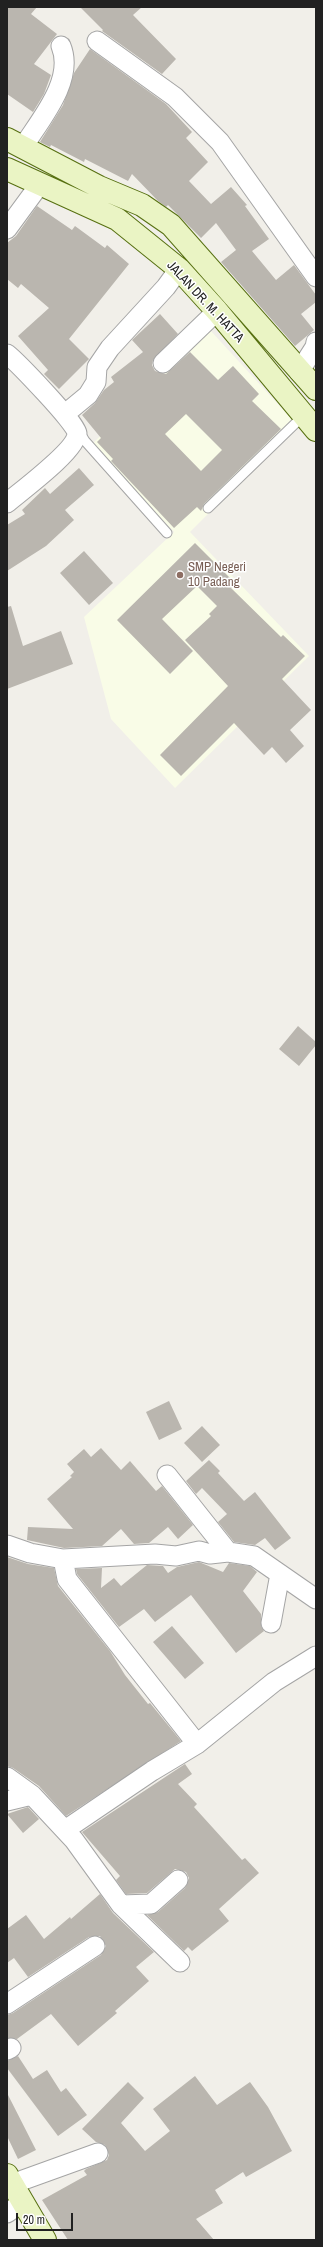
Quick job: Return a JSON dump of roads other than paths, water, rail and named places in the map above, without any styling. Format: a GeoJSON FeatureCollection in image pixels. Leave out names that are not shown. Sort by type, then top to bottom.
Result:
{"type":"FeatureCollection","features":[{"type":"Feature","properties":{"kind":"main road","name":"JALAN DR. M. HATTA"},"geometry":{"type":"LineString","coordinates":[[15,143],[99,187],[142,205],[170,225],[299,372],[316,388]]}},
{"type":"Feature","properties":{"kind":"main road","name":"JALAN DR. M. HATTA"},"geometry":{"type":"LineString","coordinates":[[7,169],[117,219],[179,269],[217,311],[310,423]]}},
{"type":"Feature","properties":{"kind":"main road"},"geometry":{"type":"LineString","coordinates":[[10,2179],[15,2208],[45,2240]]}},
{"type":"Feature","properties":{"kind":"street"},"geometry":{"type":"LineString","coordinates":[[97,41],[175,97],[220,142],[316,277]]}},
{"type":"Feature","properties":{"kind":"street"},"geometry":{"type":"LineString","coordinates":[[15,143],[53,98],[61,81],[66,57],[61,46]]}},
{"type":"Feature","properties":{"kind":"street"},"geometry":{"type":"LineString","coordinates":[[7,229],[40,184]]}},
{"type":"Feature","properties":{"kind":"street"},"geometry":{"type":"LineString","coordinates":[[71,420],[96,382],[97,367],[110,348],[166,287],[179,269]]}},
{"type":"Feature","properties":{"kind":"street"},"geometry":{"type":"LineString","coordinates":[[163,363],[217,311]]}},
{"type":"Feature","properties":{"kind":"street"},"geometry":{"type":"LineString","coordinates":[[299,372],[316,342]]}},
{"type":"Feature","properties":{"kind":"street"},"geometry":{"type":"LineString","coordinates":[[7,354],[71,420],[77,433],[71,447],[10,495]]}},
{"type":"Feature","properties":{"kind":"street"},"geometry":{"type":"LineString","coordinates":[[167,1475],[228,1552]]}},
{"type":"Feature","properties":{"kind":"street"},"geometry":{"type":"LineString","coordinates":[[7,1545],[30,1553],[64,1559],[156,1554],[176,1556],[199,1551],[210,1554],[228,1552],[254,1556],[316,1599]]}},
{"type":"Feature","properties":{"kind":"street"},"geometry":{"type":"LineString","coordinates":[[64,1559],[67,1579],[197,1744]]}},
{"type":"Feature","properties":{"kind":"street"},"geometry":{"type":"LineString","coordinates":[[272,1623],[280,1574]]}},
{"type":"Feature","properties":{"kind":"street"},"geometry":{"type":"LineString","coordinates":[[65,1830],[152,1771],[197,1744],[274,1682],[316,1656]]}},
{"type":"Feature","properties":{"kind":"street"},"geometry":{"type":"LineString","coordinates":[[7,1777],[32,1795],[65,1830],[121,1905],[180,1962]]}},
{"type":"Feature","properties":{"kind":"street"},"geometry":{"type":"LineString","coordinates":[[7,1801],[32,1795]]}},
{"type":"Feature","properties":{"kind":"street"},"geometry":{"type":"LineString","coordinates":[[121,1905],[151,1904],[178,1880]]}},
{"type":"Feature","properties":{"kind":"street"},"geometry":{"type":"LineString","coordinates":[[7,2004],[95,1946]]}},
{"type":"Feature","properties":{"kind":"street"},"geometry":{"type":"LineString","coordinates":[[10,2179],[98,2153]]}},
{"type":"Feature","properties":{"kind":"lane"},"geometry":{"type":"LineString","coordinates":[[71,420],[85,441],[167,533]]}},
{"type":"Feature","properties":{"kind":"lane"},"geometry":{"type":"LineString","coordinates":[[208,508],[310,423]]}},
{"type":"Feature","properties":{"kind":"place","name":"SMP Negeri 10 Padang"},"geometry":{"type":"Point","coordinates":[180,575]}}]}
